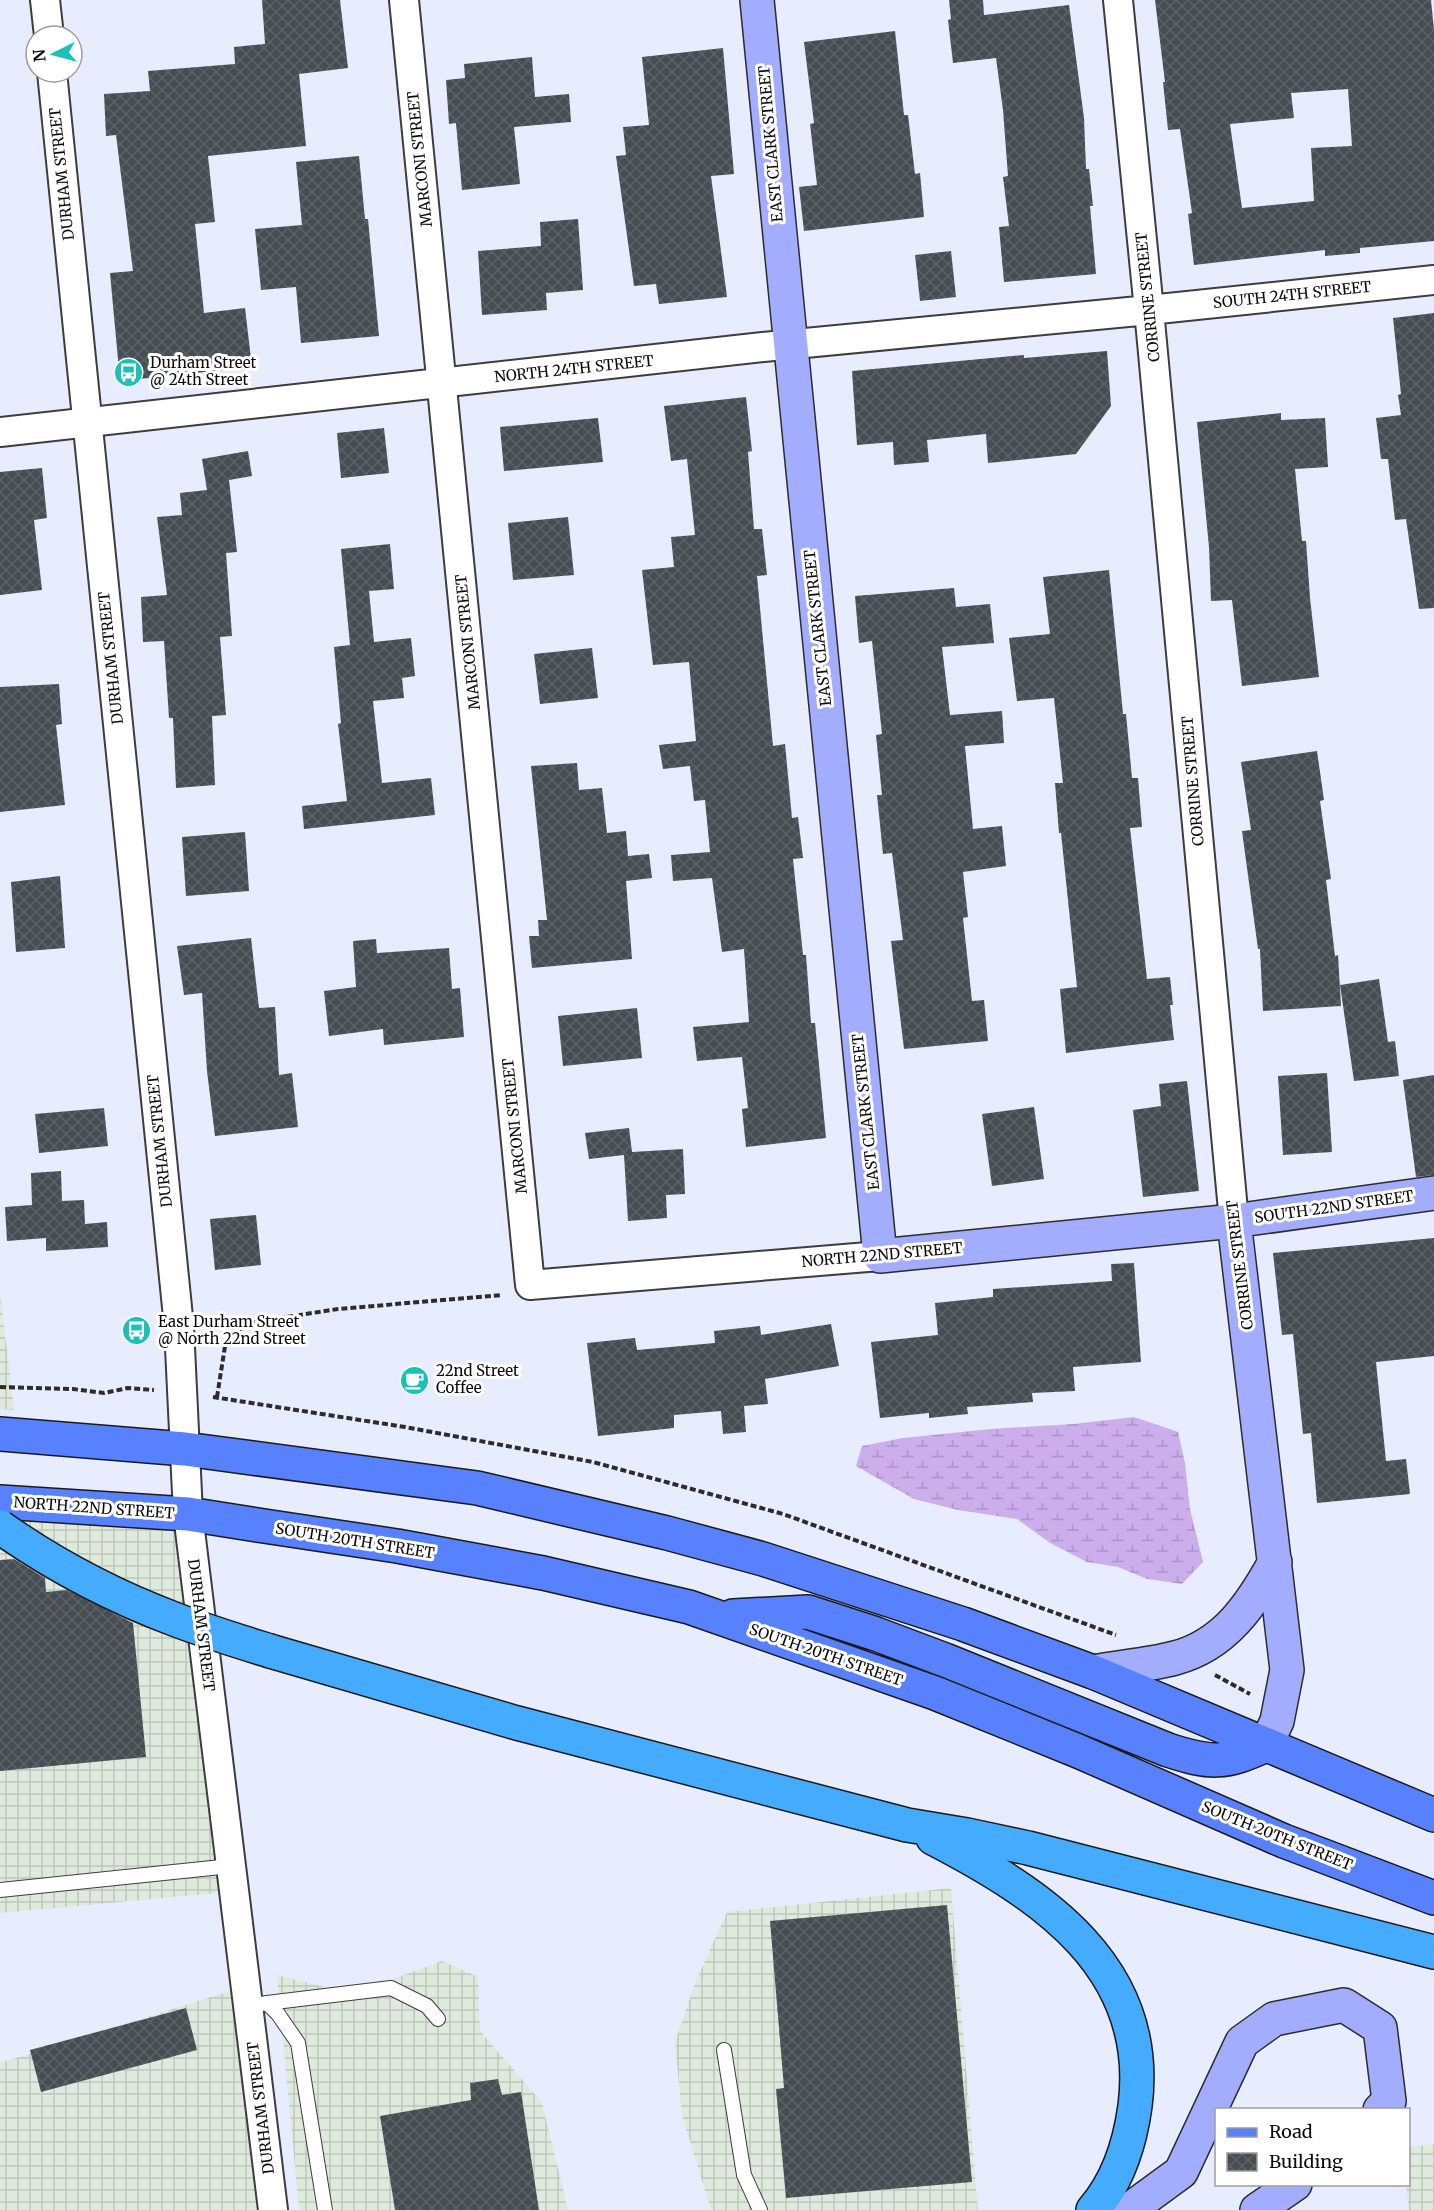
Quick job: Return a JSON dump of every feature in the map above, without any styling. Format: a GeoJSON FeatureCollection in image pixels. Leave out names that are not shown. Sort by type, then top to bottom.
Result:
{"type":"FeatureCollection","features":[{"type":"Feature","properties":{"kind":"highway"},"geometry":{"type":"LineString","coordinates":[[0,1527],[78,1575],[125,1598],[174,1619],[270,1651],[517,1723],[907,1825],[967,1834],[1028,1848],[1434,1952]]}},
{"type":"Feature","properties":{"kind":"highway"},"geometry":{"type":"LineString","coordinates":[[907,1825],[989,1869],[1045,1906],[1085,1942],[1104,1968],[1119,1997],[1131,2028],[1136,2060],[1137,2091],[1126,2149],[1115,2178],[1093,2210]]}},
{"type":"Feature","properties":{"kind":"main road"},"geometry":{"type":"LineString","coordinates":[[0,1434],[185,1449],[477,1488],[620,1521],[763,1559],[963,1624],[1093,1672],[1434,1815]]}},
{"type":"Feature","properties":{"kind":"main road","name":"NORTH 22ND STREET"},"geometry":{"type":"LineString","coordinates":[[0,1502],[188,1515]]}},
{"type":"Feature","properties":{"kind":"main road","name":"SOUTH 20TH STREET"},"geometry":{"type":"LineString","coordinates":[[188,1515],[397,1546],[543,1573],[689,1607],[935,1693],[1078,1751],[1284,1841],[1434,1898]]}},
{"type":"Feature","properties":{"kind":"main road"},"geometry":{"type":"LineString","coordinates":[[716,1617],[808,1612],[945,1660],[1191,1758],[1212,1762],[1227,1760],[1266,1745]]}},
{"type":"Feature","properties":{"kind":"street"},"geometry":{"type":"LineString","coordinates":[[45,0],[48,24]]}},
{"type":"Feature","properties":{"kind":"street","name":"MARCONI STREET"},"geometry":{"type":"LineString","coordinates":[[404,0],[530,1285]]}},
{"type":"Feature","properties":{"kind":"street","name":"EAST CLARK STREET"},"geometry":{"type":"LineString","coordinates":[[757,0],[880,1256]]}},
{"type":"Feature","properties":{"kind":"street","name":"CORRINE STREET"},"geometry":{"type":"LineString","coordinates":[[1118,0],[1234,1221],[1287,1670],[1277,1721],[1266,1745]]}},
{"type":"Feature","properties":{"kind":"street","name":"DURHAM STREET"},"geometry":{"type":"LineString","coordinates":[[53,84],[179,1327],[188,1515],[231,1866],[257,2005],[273,2210]]}},
{"type":"Feature","properties":{"kind":"street","name":"SOUTH 24TH STREET"},"geometry":{"type":"LineString","coordinates":[[1149,310],[1434,280]]}},
{"type":"Feature","properties":{"kind":"street","name":"NORTH 24TH STREET"},"geometry":{"type":"LineString","coordinates":[[0,432],[790,345],[1149,310]]}},
{"type":"Feature","properties":{"kind":"street","name":"SOUTH 22ND STREET"},"geometry":{"type":"LineString","coordinates":[[1234,1221],[1434,1193]]}},
{"type":"Feature","properties":{"kind":"street","name":"NORTH 22ND STREET"},"geometry":{"type":"LineString","coordinates":[[530,1285],[880,1256],[1234,1221]]}},
{"type":"Feature","properties":{"kind":"street"},"geometry":{"type":"LineString","coordinates":[[1093,1672],[1176,1658],[1218,1638],[1251,1603],[1275,1562]]}},
{"type":"Feature","properties":{"kind":"street"},"geometry":{"type":"LineString","coordinates":[[1129,2210],[1181,2172],[1242,2042],[1274,2019],[1344,2005],[1380,2028],[1389,2100],[1381,2108]]}},
{"type":"Feature","properties":{"kind":"street"},"geometry":{"type":"LineString","coordinates":[[1257,2210],[1292,2186]]}},
{"type":"Feature","properties":{"kind":"lane"},"geometry":{"type":"LineString","coordinates":[[0,1890],[231,1866]]}},
{"type":"Feature","properties":{"kind":"lane"},"geometry":{"type":"LineString","coordinates":[[257,2005],[391,1988],[427,2006],[438,2019]]}},
{"type":"Feature","properties":{"kind":"lane"},"geometry":{"type":"LineString","coordinates":[[257,2005],[278,2014],[298,2043],[325,2210]]}},
{"type":"Feature","properties":{"kind":"lane"},"geometry":{"type":"LineString","coordinates":[[724,2050],[744,2175],[760,2210]]}},
{"type":"Feature","properties":{"kind":"path"},"geometry":{"type":"LineString","coordinates":[[0,1387],[73,1389],[104,1393],[136,1388],[217,1397],[226,1340],[248,1323],[338,1309],[512,1294],[530,1285]]}},
{"type":"Feature","properties":{"kind":"shaded area"},"geometry":{"type":"Polygon","coordinates":[[[0,1292],[14,1410],[0,1409],[0,1292]]]}},
{"type":"Feature","properties":{"kind":"shaded area"},"geometry":{"type":"Polygon","coordinates":[[[0,1514],[201,1526],[239,1891],[0,1913],[0,1514]]]}},
{"type":"Feature","properties":{"kind":"shaded area"},"geometry":{"type":"Polygon","coordinates":[[[951,1888],[978,2210],[711,2210],[682,2115],[675,2042],[696,1981],[727,1912],[951,1888]]]}},
{"type":"Feature","properties":{"kind":"shaded area"},"geometry":{"type":"Polygon","coordinates":[[[442,1961],[478,1977],[480,2031],[542,2103],[568,2210],[299,2210],[277,1975],[352,1994],[442,1961]]]}},
{"type":"Feature","properties":{"kind":"shaded area"},"geometry":{"type":"Polygon","coordinates":[[[253,1984],[277,2210],[0,2210],[0,2063],[253,1984]]]}},
{"type":"Feature","properties":{"kind":"shaded area"},"geometry":{"type":"Polygon","coordinates":[[[1434,2144],[1434,2210],[1409,2210],[1406,2186],[1410,2186],[1410,2147],[1434,2144]]]}},
{"type":"Feature","properties":{"kind":"green space"},"geometry":{"type":"Polygon","coordinates":[[[1134,1417],[1178,1432],[1185,1463],[1190,1509],[1203,1562],[1182,1584],[1147,1579],[1118,1567],[1087,1562],[1050,1543],[1017,1519],[958,1510],[914,1499],[856,1466],[862,1446],[903,1438],[1134,1417]]]}},
{"type":"Feature","properties":{"kind":"building"},"geometry":{"type":"Polygon","coordinates":[[[262,0],[340,0],[348,68],[299,74],[306,146],[208,156],[215,222],[195,224],[204,313],[245,308],[252,367],[120,381],[110,273],[133,271],[116,135],[106,136],[104,94],[150,91],[148,71],[235,64],[234,47],[265,44],[262,0]]]}},
{"type":"Feature","properties":{"kind":"building"},"geometry":{"type":"Polygon","coordinates":[[[949,0],[983,0],[984,15],[1069,5],[1084,118],[1086,169],[1089,169],[1093,206],[1090,206],[1096,274],[1004,282],[999,227],[1009,226],[1003,177],[1008,176],[996,58],[953,63],[948,20],[951,19],[949,0]]]}},
{"type":"Feature","properties":{"kind":"building"},"geometry":{"type":"Polygon","coordinates":[[[1155,0],[1431,0],[1434,30],[1434,241],[1360,248],[1360,253],[1325,256],[1325,250],[1194,265],[1188,214],[1192,213],[1180,129],[1168,130],[1163,82],[1165,82],[1155,0]],[[1348,89],[1291,93],[1294,118],[1230,124],[1242,208],[1314,201],[1311,148],[1352,146],[1348,89]]]}},
{"type":"Feature","properties":{"kind":"building"},"geometry":{"type":"Polygon","coordinates":[[[895,31],[904,115],[908,115],[915,174],[920,173],[924,217],[804,231],[799,187],[817,185],[810,124],[814,123],[804,42],[895,31]]]}},
{"type":"Feature","properties":{"kind":"building"},"geometry":{"type":"Polygon","coordinates":[[[723,48],[734,174],[711,176],[727,297],[659,304],[656,284],[634,286],[616,156],[626,155],[623,127],[649,125],[642,57],[723,48]]]}},
{"type":"Feature","properties":{"kind":"building"},"geometry":{"type":"Polygon","coordinates":[[[532,57],[535,97],[569,94],[571,122],[514,127],[520,184],[462,190],[456,123],[449,124],[446,80],[465,78],[464,64],[532,57]]]}},
{"type":"Feature","properties":{"kind":"building"},"geometry":{"type":"Polygon","coordinates":[[[359,156],[365,219],[368,219],[379,336],[301,343],[296,287],[261,290],[255,229],[302,225],[296,162],[359,156]]]}},
{"type":"Feature","properties":{"kind":"building"},"geometry":{"type":"Polygon","coordinates":[[[578,219],[583,290],[546,293],[547,310],[482,315],[478,251],[541,246],[540,222],[578,219]]]}},
{"type":"Feature","properties":{"kind":"building"},"geometry":{"type":"Polygon","coordinates":[[[951,251],[956,297],[920,301],[915,255],[951,251]]]}},
{"type":"Feature","properties":{"kind":"building"},"geometry":{"type":"Polygon","coordinates":[[[1434,313],[1434,608],[1419,609],[1406,519],[1395,520],[1388,459],[1381,459],[1376,418],[1401,415],[1393,318],[1434,313]]]}},
{"type":"Feature","properties":{"kind":"building"},"geometry":{"type":"Polygon","coordinates":[[[1107,351],[1111,406],[1076,454],[988,463],[986,434],[927,440],[929,462],[894,465],[893,442],[857,445],[852,371],[1024,355],[1024,358],[1107,351]]]}},
{"type":"Feature","properties":{"kind":"building"},"geometry":{"type":"Polygon","coordinates":[[[746,397],[752,451],[748,452],[754,529],[762,529],[767,575],[757,576],[773,746],[785,744],[792,818],[798,817],[803,858],[793,859],[803,955],[806,955],[811,1023],[815,1023],[826,1138],[746,1147],[742,1109],[748,1108],[742,1057],[697,1061],[693,1027],[749,1022],[744,949],[722,952],[712,878],[673,881],[671,855],[710,852],[705,800],[694,801],[690,766],[663,769],[659,745],[696,741],[689,662],[653,665],[642,570],[674,567],[671,537],[695,535],[687,459],[671,461],[664,406],[746,397]]]}},
{"type":"Feature","properties":{"kind":"building"},"geometry":{"type":"Polygon","coordinates":[[[1281,413],[1281,420],[1325,418],[1328,467],[1295,469],[1302,541],[1306,541],[1319,677],[1242,686],[1232,600],[1211,601],[1209,547],[1197,422],[1281,413]]]}},
{"type":"Feature","properties":{"kind":"building"},"geometry":{"type":"Polygon","coordinates":[[[598,418],[603,462],[504,471],[500,427],[598,418]]]}},
{"type":"Feature","properties":{"kind":"building"},"geometry":{"type":"Polygon","coordinates":[[[384,428],[389,473],[341,478],[337,433],[384,428]]]}},
{"type":"Feature","properties":{"kind":"building"},"geometry":{"type":"Polygon","coordinates":[[[248,451],[252,476],[229,480],[237,552],[226,553],[232,636],[220,637],[226,715],[212,716],[215,785],[176,788],[173,718],[169,718],[164,641],[143,642],[141,597],[167,595],[157,517],[182,515],[180,493],[207,490],[202,459],[248,451]]]}},
{"type":"Feature","properties":{"kind":"building"},"geometry":{"type":"Polygon","coordinates":[[[42,468],[47,518],[34,520],[42,590],[0,595],[0,472],[42,468]]]}},
{"type":"Feature","properties":{"kind":"building"},"geometry":{"type":"Polygon","coordinates":[[[568,517],[574,575],[513,580],[508,523],[568,517]]]}},
{"type":"Feature","properties":{"kind":"building"},"geometry":{"type":"Polygon","coordinates":[[[390,544],[394,589],[369,591],[374,642],[411,638],[415,676],[402,678],[404,698],[373,701],[382,783],[431,778],[435,815],[304,829],[302,806],[347,801],[338,724],[341,723],[334,647],[350,645],[341,549],[390,544]]]}},
{"type":"Feature","properties":{"kind":"building"},"geometry":{"type":"Polygon","coordinates":[[[1109,570],[1123,714],[1126,714],[1132,778],[1138,778],[1142,827],[1130,828],[1147,979],[1170,977],[1174,1040],[1066,1053],[1060,989],[1077,987],[1055,783],[1063,783],[1054,698],[1017,701],[1009,638],[1050,634],[1043,577],[1109,570]]]}},
{"type":"Feature","properties":{"kind":"building"},"geometry":{"type":"Polygon","coordinates":[[[954,588],[956,607],[990,604],[994,643],[942,647],[950,715],[1002,711],[1004,743],[965,746],[973,829],[1002,826],[1006,866],[963,872],[968,917],[963,918],[972,1001],[984,1000],[988,1041],[904,1049],[891,941],[903,940],[892,853],[883,854],[877,795],[882,795],[876,735],[882,734],[872,641],[859,643],[855,596],[954,588]]]}},
{"type":"Feature","properties":{"kind":"building"},"geometry":{"type":"Polygon","coordinates":[[[592,648],[598,698],[540,704],[534,654],[592,648]]]}},
{"type":"Feature","properties":{"kind":"building"},"geometry":{"type":"Polygon","coordinates":[[[59,684],[62,724],[56,725],[65,805],[0,812],[0,687],[59,684]]]}},
{"type":"Feature","properties":{"kind":"building"},"geometry":{"type":"Polygon","coordinates":[[[1317,751],[1324,800],[1320,801],[1331,879],[1326,880],[1335,956],[1338,955],[1341,1006],[1263,1011],[1260,949],[1258,949],[1242,831],[1251,830],[1241,762],[1317,751]]]}},
{"type":"Feature","properties":{"kind":"building"},"geometry":{"type":"Polygon","coordinates":[[[577,763],[579,790],[602,788],[607,833],[626,831],[628,856],[649,854],[652,878],[626,881],[632,959],[532,968],[529,936],[539,936],[538,920],[547,920],[531,766],[577,763]]]}},
{"type":"Feature","properties":{"kind":"building"},"geometry":{"type":"Polygon","coordinates":[[[245,832],[249,891],[186,896],[182,837],[245,832]]]}},
{"type":"Feature","properties":{"kind":"building"},"geometry":{"type":"Polygon","coordinates":[[[60,876],[65,948],[16,952],[11,882],[60,876]]]}},
{"type":"Feature","properties":{"kind":"building"},"geometry":{"type":"Polygon","coordinates":[[[251,938],[259,1008],[275,1007],[279,1075],[292,1073],[298,1127],[215,1136],[207,1071],[202,993],[184,995],[177,946],[251,938]]]}},
{"type":"Feature","properties":{"kind":"building"},"geometry":{"type":"Polygon","coordinates":[[[376,939],[377,953],[449,948],[452,989],[460,988],[464,1037],[384,1045],[383,1029],[329,1036],[324,991],[356,987],[353,941],[376,939]]]}},
{"type":"Feature","properties":{"kind":"building"},"geometry":{"type":"Polygon","coordinates":[[[1379,979],[1388,1042],[1395,1041],[1399,1076],[1354,1081],[1340,985],[1379,979]]]}},
{"type":"Feature","properties":{"kind":"building"},"geometry":{"type":"Polygon","coordinates":[[[637,1008],[642,1058],[563,1066],[558,1016],[637,1008]]]}},
{"type":"Feature","properties":{"kind":"building"},"geometry":{"type":"Polygon","coordinates":[[[1327,1073],[1332,1152],[1283,1155],[1278,1076],[1327,1073]]]}},
{"type":"Feature","properties":{"kind":"building"},"geometry":{"type":"Polygon","coordinates":[[[1434,1075],[1434,1175],[1416,1177],[1403,1080],[1434,1075]]]}},
{"type":"Feature","properties":{"kind":"building"},"geometry":{"type":"Polygon","coordinates":[[[1187,1081],[1199,1191],[1143,1197],[1133,1110],[1161,1106],[1159,1084],[1187,1081]]]}},
{"type":"Feature","properties":{"kind":"building"},"geometry":{"type":"Polygon","coordinates":[[[1034,1107],[1044,1179],[992,1186],[982,1114],[1034,1107]]]}},
{"type":"Feature","properties":{"kind":"building"},"geometry":{"type":"Polygon","coordinates":[[[104,1108],[108,1146],[39,1153],[35,1114],[104,1108]]]}},
{"type":"Feature","properties":{"kind":"building"},"geometry":{"type":"Polygon","coordinates":[[[629,1128],[632,1152],[683,1149],[685,1194],[666,1195],[667,1218],[628,1221],[624,1155],[589,1159],[585,1133],[629,1128]]]}},
{"type":"Feature","properties":{"kind":"building"},"geometry":{"type":"Polygon","coordinates":[[[61,1171],[62,1201],[84,1200],[85,1224],[107,1222],[108,1247],[46,1251],[46,1238],[7,1241],[5,1207],[32,1205],[31,1173],[61,1171]]]}},
{"type":"Feature","properties":{"kind":"building"},"geometry":{"type":"Polygon","coordinates":[[[256,1215],[261,1265],[215,1270],[210,1219],[256,1215]]]}},
{"type":"Feature","properties":{"kind":"building"},"geometry":{"type":"Polygon","coordinates":[[[1434,1238],[1434,1356],[1376,1362],[1386,1461],[1406,1459],[1410,1494],[1317,1503],[1311,1433],[1303,1434],[1293,1334],[1282,1335],[1273,1253],[1434,1238]]]}},
{"type":"Feature","properties":{"kind":"building"},"geometry":{"type":"Polygon","coordinates":[[[1134,1263],[1141,1362],[1073,1367],[1075,1391],[1032,1393],[1033,1402],[967,1407],[968,1414],[929,1418],[929,1413],[880,1418],[871,1342],[938,1335],[935,1303],[993,1297],[993,1289],[1112,1281],[1111,1264],[1134,1263]]]}},
{"type":"Feature","properties":{"kind":"building"},"geometry":{"type":"Polygon","coordinates":[[[831,1324],[839,1366],[765,1379],[768,1404],[744,1406],[746,1432],[723,1434],[721,1411],[674,1415],[674,1428],[598,1436],[587,1343],[635,1338],[637,1350],[715,1343],[714,1331],[760,1326],[761,1335],[831,1324]]]}},
{"type":"Feature","properties":{"kind":"building"},"geometry":{"type":"Polygon","coordinates":[[[14,1559],[45,1578],[46,1592],[67,1590],[133,1623],[146,1757],[0,1771],[0,1560],[14,1559]]]}},
{"type":"Feature","properties":{"kind":"building"},"geometry":{"type":"Polygon","coordinates":[[[947,1905],[972,2182],[786,2198],[776,2089],[784,2088],[770,1921],[947,1905]]]}},
{"type":"Feature","properties":{"kind":"building"},"geometry":{"type":"Polygon","coordinates":[[[186,2008],[197,2050],[41,2092],[30,2050],[186,2008]]]}},
{"type":"Feature","properties":{"kind":"building"},"geometry":{"type":"Polygon","coordinates":[[[498,2079],[502,2095],[521,2092],[539,2210],[395,2210],[380,2116],[471,2100],[470,2083],[498,2079]]]}},
{"type":"Feature","properties":{"kind":"place","name":"Durham Street @ 24th Street"},"geometry":{"type":"Point","coordinates":[129,372]}},
{"type":"Feature","properties":{"kind":"place","name":"East Durham Street @ North 22nd Street"},"geometry":{"type":"Point","coordinates":[137,1331]}},
{"type":"Feature","properties":{"kind":"place","name":"22nd Street Coffee"},"geometry":{"type":"Point","coordinates":[415,1380]}}]}
